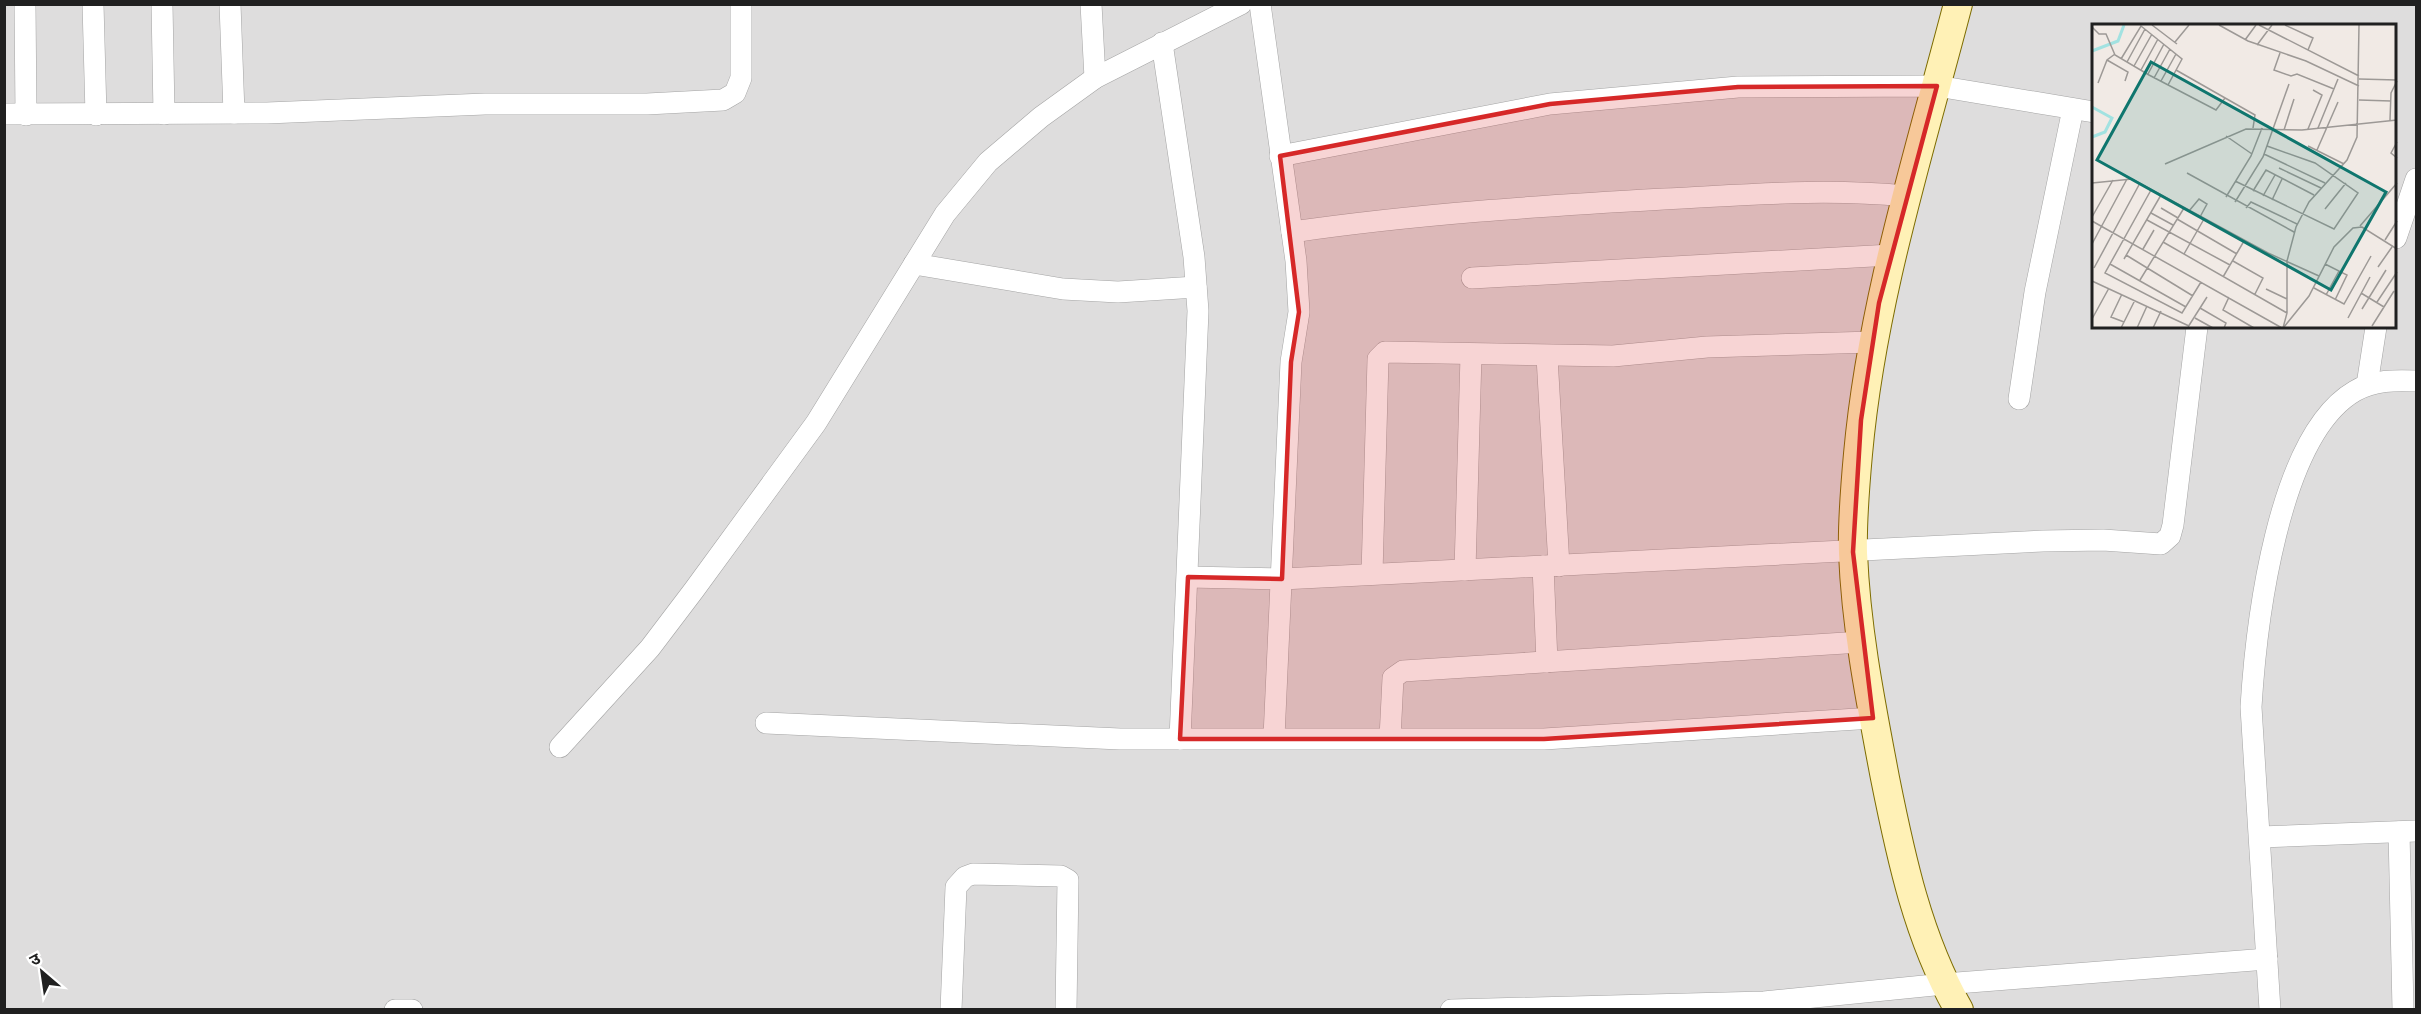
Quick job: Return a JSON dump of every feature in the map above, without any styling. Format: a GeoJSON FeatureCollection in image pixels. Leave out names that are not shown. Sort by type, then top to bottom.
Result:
{"type":"FeatureCollection","features":[{"type":"Feature","properties":{"kind":"street"},"geometry":{"type":"LineString","coordinates":[[25,4],[26,115]]}},
{"type":"Feature","properties":{"kind":"street"},"geometry":{"type":"LineString","coordinates":[[93,4],[96,115]]}},
{"type":"Feature","properties":{"kind":"street"},"geometry":{"type":"LineString","coordinates":[[162,4],[164,114]]}},
{"type":"Feature","properties":{"kind":"street"},"geometry":{"type":"LineString","coordinates":[[231,4],[234,113]]}},
{"type":"Feature","properties":{"kind":"street"},"geometry":{"type":"LineString","coordinates":[[4,114],[234,113],[485,104],[647,104],[723,100],[735,93],[741,78],[741,4]]}},
{"type":"Feature","properties":{"kind":"street"},"geometry":{"type":"LineString","coordinates":[[1091,4],[1095,78]]}},
{"type":"Feature","properties":{"kind":"street"},"geometry":{"type":"LineString","coordinates":[[560,747],[650,648],[694,590],[816,423],[945,214],[988,162],[1041,117],[1095,78],[1241,4]]}},
{"type":"Feature","properties":{"kind":"street"},"geometry":{"type":"LineString","coordinates":[[1260,4],[1292,232],[1299,312],[1291,362],[1274,738]]}},
{"type":"Feature","properties":{"kind":"street"},"geometry":{"type":"LineString","coordinates":[[1958,4],[1905,196],[1873,342],[1861,420],[1853,552],[1861,642],[1873,718],[1914,907],[1944,984],[1959,1010]]}},
{"type":"Feature","properties":{"kind":"street"},"geometry":{"type":"LineString","coordinates":[[1162,43],[1196,287],[1198,334],[1180,739]]}},
{"type":"Feature","properties":{"kind":"street"},"geometry":{"type":"LineString","coordinates":[[1280,156],[1550,104],[1738,87],[1937,86],[2092,112]]}},
{"type":"Feature","properties":{"kind":"street"},"geometry":{"type":"LineString","coordinates":[[2019,399],[2036,292],[2073,109]]}},
{"type":"Feature","properties":{"kind":"street"},"geometry":{"type":"LineString","coordinates":[[2397,235],[2416,179]]}},
{"type":"Feature","properties":{"kind":"street"},"geometry":{"type":"LineString","coordinates":[[1292,232],[1397,217],[1767,192],[1848,190],[1905,196]]}},
{"type":"Feature","properties":{"kind":"street"},"geometry":{"type":"LineString","coordinates":[[1472,278],[1891,255]]}},
{"type":"Feature","properties":{"kind":"street"},"geometry":{"type":"LineString","coordinates":[[914,264],[1063,289],[1118,292],[1196,287]]}},
{"type":"Feature","properties":{"kind":"street"},"geometry":{"type":"LineString","coordinates":[[1188,577],[1282,579],[2053,541],[2164,543],[2170,536],[2173,525],[2197,328]]}},
{"type":"Feature","properties":{"kind":"street"},"geometry":{"type":"LineString","coordinates":[[2367,385],[2376,328]]}},
{"type":"Feature","properties":{"kind":"street"},"geometry":{"type":"LineString","coordinates":[[1372,574],[1379,356],[1387,352],[1547,357],[1613,356],[1707,347],[1873,342]]}},
{"type":"Feature","properties":{"kind":"street"},"geometry":{"type":"LineString","coordinates":[[1465,570],[1471,355]]}},
{"type":"Feature","properties":{"kind":"street"},"geometry":{"type":"LineString","coordinates":[[1547,357],[1551,566],[1547,662]]}},
{"type":"Feature","properties":{"kind":"street"},"geometry":{"type":"LineString","coordinates":[[2270,1010],[2260,837],[2251,741],[2251,707],[2253,667],[2266,576],[2277,528],[2294,477],[2318,427],[2340,401],[2367,385],[2388,381],[2416,381]]}},
{"type":"Feature","properties":{"kind":"street"},"geometry":{"type":"LineString","coordinates":[[1389,738],[1393,678],[1398,672],[1861,642]]}},
{"type":"Feature","properties":{"kind":"street"},"geometry":{"type":"LineString","coordinates":[[766,723],[1109,739],[1544,739],[1873,718]]}},
{"type":"Feature","properties":{"kind":"street"},"geometry":{"type":"LineString","coordinates":[[2260,837],[2408,832],[2403,1010]]}},
{"type":"Feature","properties":{"kind":"street"},"geometry":{"type":"LineString","coordinates":[[951,1010],[956,887],[965,877],[973,874],[1061,876],[1068,880],[1066,1010]]}},
{"type":"Feature","properties":{"kind":"street"},"geometry":{"type":"LineString","coordinates":[[1451,1010],[1764,1002],[1944,984],[2267,959]]}},
{"type":"Feature","properties":{"kind":"street"},"geometry":{"type":"LineString","coordinates":[[395,1010],[412,1010]]}},
{"type":"Feature","properties":{"kind":"highlighted area"},"geometry":{"type":"Polygon","coordinates":[[[1937,86],[1879,303],[1861,420],[1853,552],[1873,718],[1544,739],[1180,739],[1188,577],[1282,579],[1291,362],[1299,312],[1280,156],[1550,104],[1738,87],[1937,86]]]}},
{"type":"Feature","properties":{"kind":"shaded area"},"geometry":{"type":"Polygon","coordinates":[[[5,5],[2416,5],[2416,1009],[5,1009],[5,5]]]}}]}
